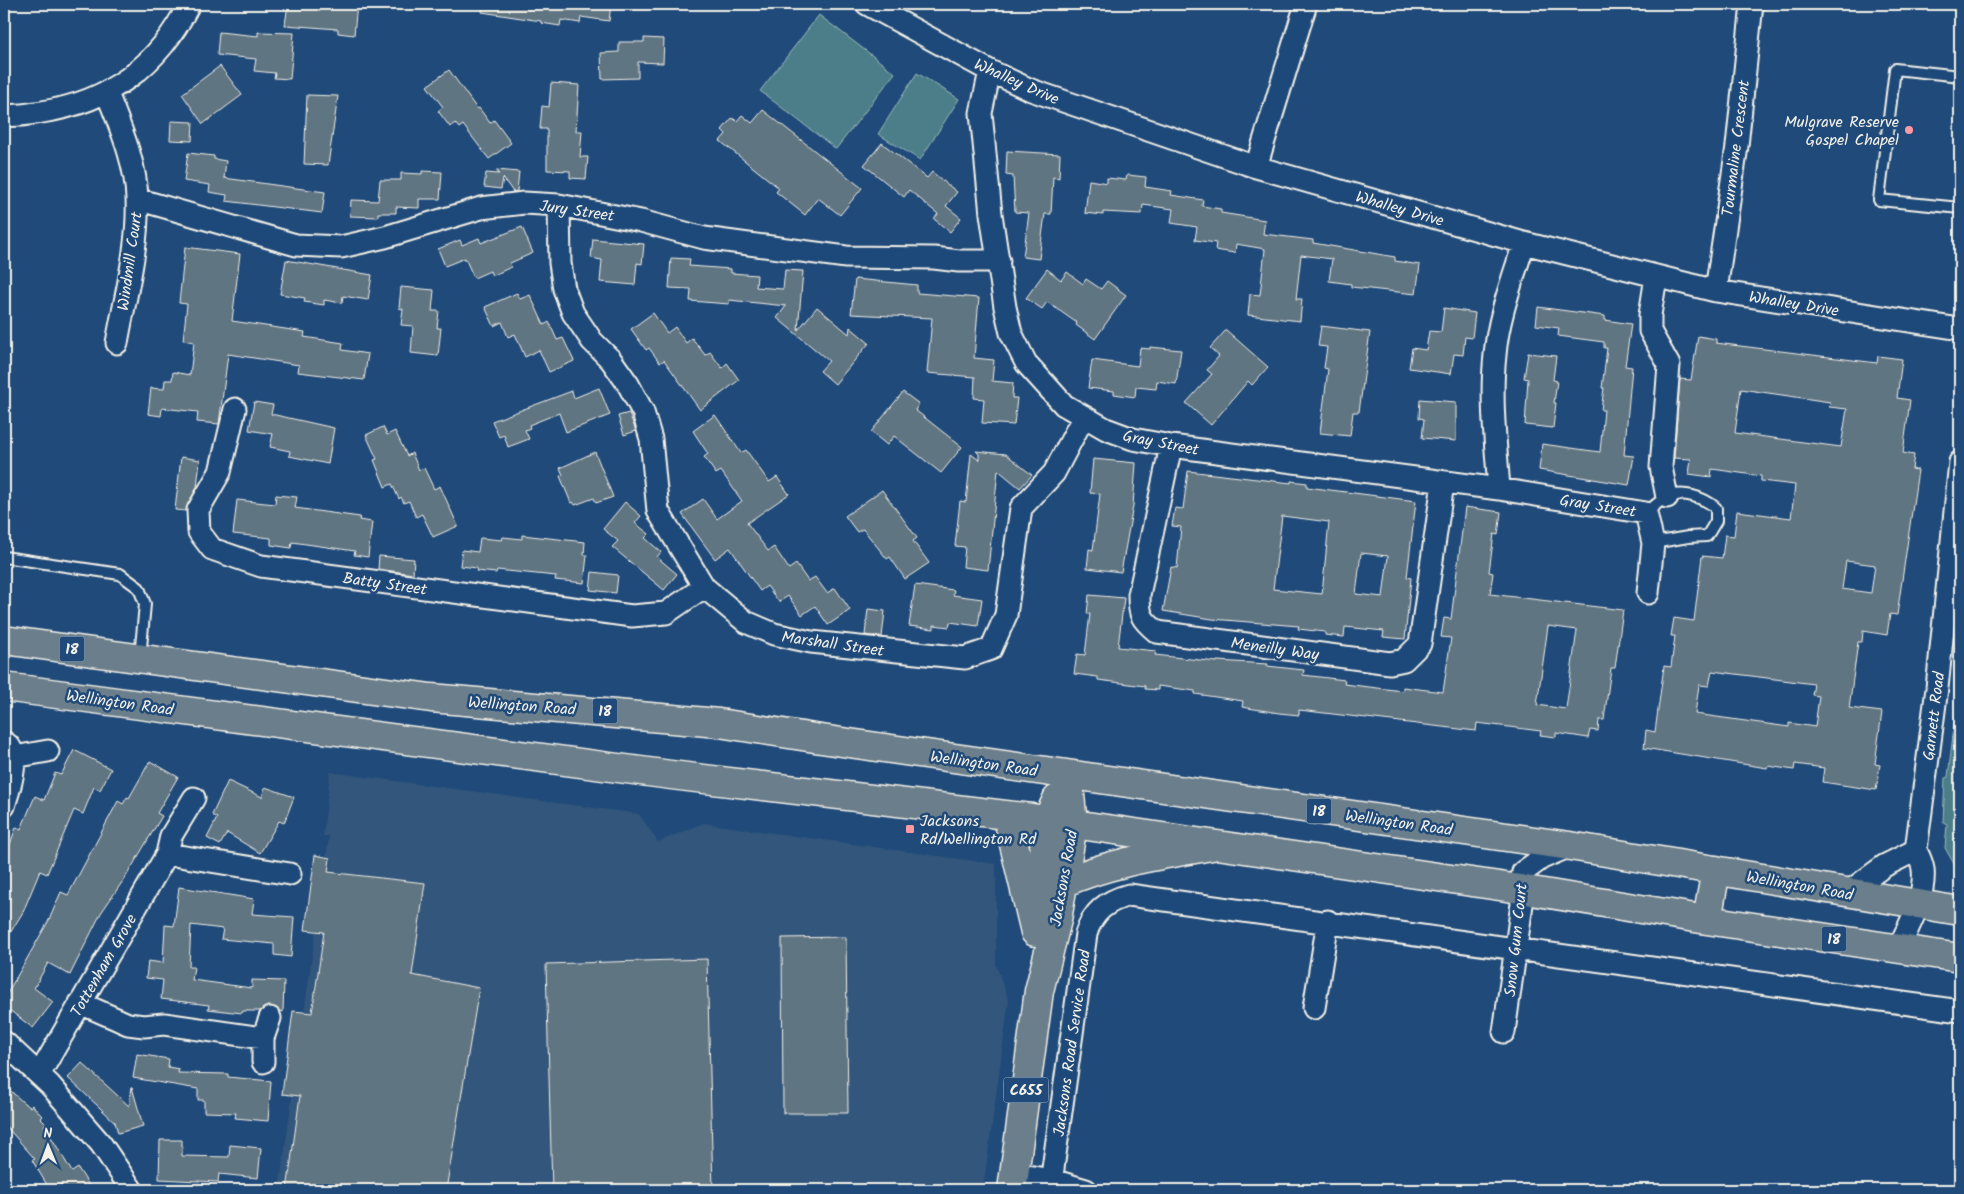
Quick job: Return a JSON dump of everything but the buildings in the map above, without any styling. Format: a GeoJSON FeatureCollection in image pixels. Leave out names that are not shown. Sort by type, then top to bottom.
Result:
{"type":"FeatureCollection","features":[{"type":"Feature","properties":{"kind":"main road","name":"Wellington Road"},"geometry":{"type":"LineString","coordinates":[[4,640],[431,698],[719,723],[1068,775],[1570,846],[1960,911]]}},
{"type":"Feature","properties":{"kind":"main road","name":"Wellington Road"},"geometry":{"type":"LineString","coordinates":[[4,687],[652,773],[1047,820],[1520,889],[1707,920],[1960,958]]}},
{"type":"Feature","properties":{"kind":"main road","name":"Jacksons Road"},"geometry":{"type":"LineString","coordinates":[[1039,991],[1035,932],[1047,820],[1068,775]]}},
{"type":"Feature","properties":{"kind":"main road","name":"Jacksons Road"},"geometry":{"type":"LineString","coordinates":[[1014,1186],[1039,991],[1057,920],[1073,824],[1068,775]]}},
{"type":"Feature","properties":{"kind":"main road"},"geometry":{"type":"LineString","coordinates":[[1007,815],[1035,932]]}},
{"type":"Feature","properties":{"kind":"main road"},"geometry":{"type":"LineString","coordinates":[[1063,883],[1100,868],[1128,861],[1221,845]]}},
{"type":"Feature","properties":{"kind":"main road"},"geometry":{"type":"LineString","coordinates":[[1707,920],[1716,870]]}},
{"type":"Feature","properties":{"kind":"street"},"geometry":{"type":"LineString","coordinates":[[4,115],[13,116],[67,108],[107,93],[142,67],[166,43],[189,4]]}},
{"type":"Feature","properties":{"kind":"street","name":"Whalley Drive"},"geometry":{"type":"LineString","coordinates":[[867,4],[1040,94],[1256,167],[1524,243],[1716,291],[1960,329]]}},
{"type":"Feature","properties":{"kind":"street"},"geometry":{"type":"LineString","coordinates":[[1256,167],[1306,4]]}},
{"type":"Feature","properties":{"kind":"street","name":"Tourmaline Crescent"},"geometry":{"type":"LineString","coordinates":[[1716,291],[1737,146],[1752,4]]}},
{"type":"Feature","properties":{"kind":"street","name":"Gray Street"},"geometry":{"type":"LineString","coordinates":[[999,74],[981,114],[991,214],[1011,332],[1026,363],[1064,405],[1083,418],[1133,439],[1171,446],[1499,490],[1646,513],[1652,543],[1648,593]]}},
{"type":"Feature","properties":{"kind":"street","name":"Windmill Court"},"geometry":{"type":"LineString","coordinates":[[107,93],[129,151],[137,198],[135,239],[117,343]]}},
{"type":"Feature","properties":{"kind":"street","name":"Jury Street"},"geometry":{"type":"LineString","coordinates":[[137,198],[296,245],[341,247],[385,237],[482,208],[524,203],[559,205],[641,221],[704,238],[846,257],[934,258],[959,261],[998,255]]}},
{"type":"Feature","properties":{"kind":"street","name":"Marshall Street"},"geometry":{"type":"LineString","coordinates":[[559,205],[558,238],[564,289],[573,313],[592,341],[610,360],[628,384],[643,412],[651,439],[658,512],[704,587],[746,622],[774,634],[811,642],[965,658],[991,649],[1006,615],[1021,508],[1054,472],[1083,418]]}},
{"type":"Feature","properties":{"kind":"street"},"geometry":{"type":"LineString","coordinates":[[1499,490],[1493,400],[1495,353],[1501,319],[1524,243]]}},
{"type":"Feature","properties":{"kind":"street"},"geometry":{"type":"LineString","coordinates":[[1656,277],[1650,315],[1650,331],[1669,365],[1661,468],[1667,497]]}},
{"type":"Feature","properties":{"kind":"street","name":"Batty Street"},"geometry":{"type":"LineString","coordinates":[[236,409],[220,472],[198,510],[199,532],[212,549],[261,566],[632,616],[666,613],[704,587]]}},
{"type":"Feature","properties":{"kind":"street","name":"Meneilly Way"},"geometry":{"type":"LineString","coordinates":[[1171,446],[1140,595],[1139,612],[1145,623],[1157,632],[1390,663],[1404,660],[1420,644],[1442,483]]}},
{"type":"Feature","properties":{"kind":"street","name":"Garnett Road"},"geometry":{"type":"LineString","coordinates":[[1898,949],[1916,905],[1923,869],[1916,850],[1937,688],[1960,462]]}},
{"type":"Feature","properties":{"kind":"street"},"geometry":{"type":"LineString","coordinates":[[4,806],[9,749],[48,751]]}},
{"type":"Feature","properties":{"kind":"street","name":"Tottenham Grove"},"geometry":{"type":"LineString","coordinates":[[39,1074],[168,854],[171,836],[194,798]]}},
{"type":"Feature","properties":{"kind":"street","name":"Snow Gum Court"},"geometry":{"type":"LineString","coordinates":[[1504,1032],[1522,904],[1520,889],[1522,872],[1528,867],[1570,846]]}},
{"type":"Feature","properties":{"kind":"street"},"geometry":{"type":"LineString","coordinates":[[1848,893],[1884,866],[1916,850]]}},
{"type":"Feature","properties":{"kind":"street"},"geometry":{"type":"LineString","coordinates":[[168,854],[290,874]]}},
{"type":"Feature","properties":{"kind":"street","name":"Jacksons Road Service Road"},"geometry":{"type":"LineString","coordinates":[[1051,1185],[1086,934],[1095,915],[1108,903],[1129,895],[1139,895],[1328,921]]}},
{"type":"Feature","properties":{"kind":"street"},"geometry":{"type":"LineString","coordinates":[[1314,1008],[1328,921],[1960,1011]]}},
{"type":"Feature","properties":{"kind":"street"},"geometry":{"type":"LineString","coordinates":[[80,1004],[128,1024],[144,1026],[164,1024],[263,1038]]}},
{"type":"Feature","properties":{"kind":"street"},"geometry":{"type":"LineString","coordinates":[[263,1062],[263,1038],[270,1018]]}},
{"type":"Feature","properties":{"kind":"street"},"geometry":{"type":"LineString","coordinates":[[4,1042],[39,1074],[101,1144],[132,1190]]}},
{"type":"Feature","properties":{"kind":"street"},"geometry":{"type":"LineString","coordinates":[[1014,1186],[1051,1185],[1086,1190]]}},
{"type":"Feature","properties":{"kind":"lane"},"geometry":{"type":"LineString","coordinates":[[1960,76],[1895,69],[1880,200],[1960,208]]}},
{"type":"Feature","properties":{"kind":"lane"},"geometry":{"type":"LineString","coordinates":[[1646,513],[1667,497],[1692,495],[1706,500],[1716,508],[1716,521],[1707,536],[1652,543]]}},
{"type":"Feature","properties":{"kind":"lane"},"geometry":{"type":"LineString","coordinates":[[4,557],[120,574],[139,588],[145,604],[140,659]]}},
{"type":"Feature","properties":{"kind":"shaded area"},"geometry":{"type":"Polygon","coordinates":[[[330,772],[639,814],[658,842],[703,823],[996,864],[996,965],[1009,1001],[983,1190],[279,1190],[329,836],[323,836],[330,772]]]}},
{"type":"Feature","properties":{"kind":"green space"},"geometry":{"type":"Polygon","coordinates":[[[819,15],[895,73],[836,149],[760,91],[819,15]]]}},
{"type":"Feature","properties":{"kind":"green space"},"geometry":{"type":"Polygon","coordinates":[[[917,73],[959,99],[920,160],[878,134],[917,73]]]}},
{"type":"Feature","properties":{"kind":"green space"},"geometry":{"type":"Polygon","coordinates":[[[1960,675],[1960,871],[1958,871],[1945,848],[1947,824],[1943,822],[1945,778],[1948,777],[1960,675]]]}},
{"type":"Feature","properties":{"kind":"place","name":"Mulgrave Reserve Gospel Chapel"},"geometry":{"type":"Point","coordinates":[1909,130]}},
{"type":"Feature","properties":{"kind":"place","name":"Jacksons Rd/Wellington Rd"},"geometry":{"type":"Point","coordinates":[910,829]}}]}
